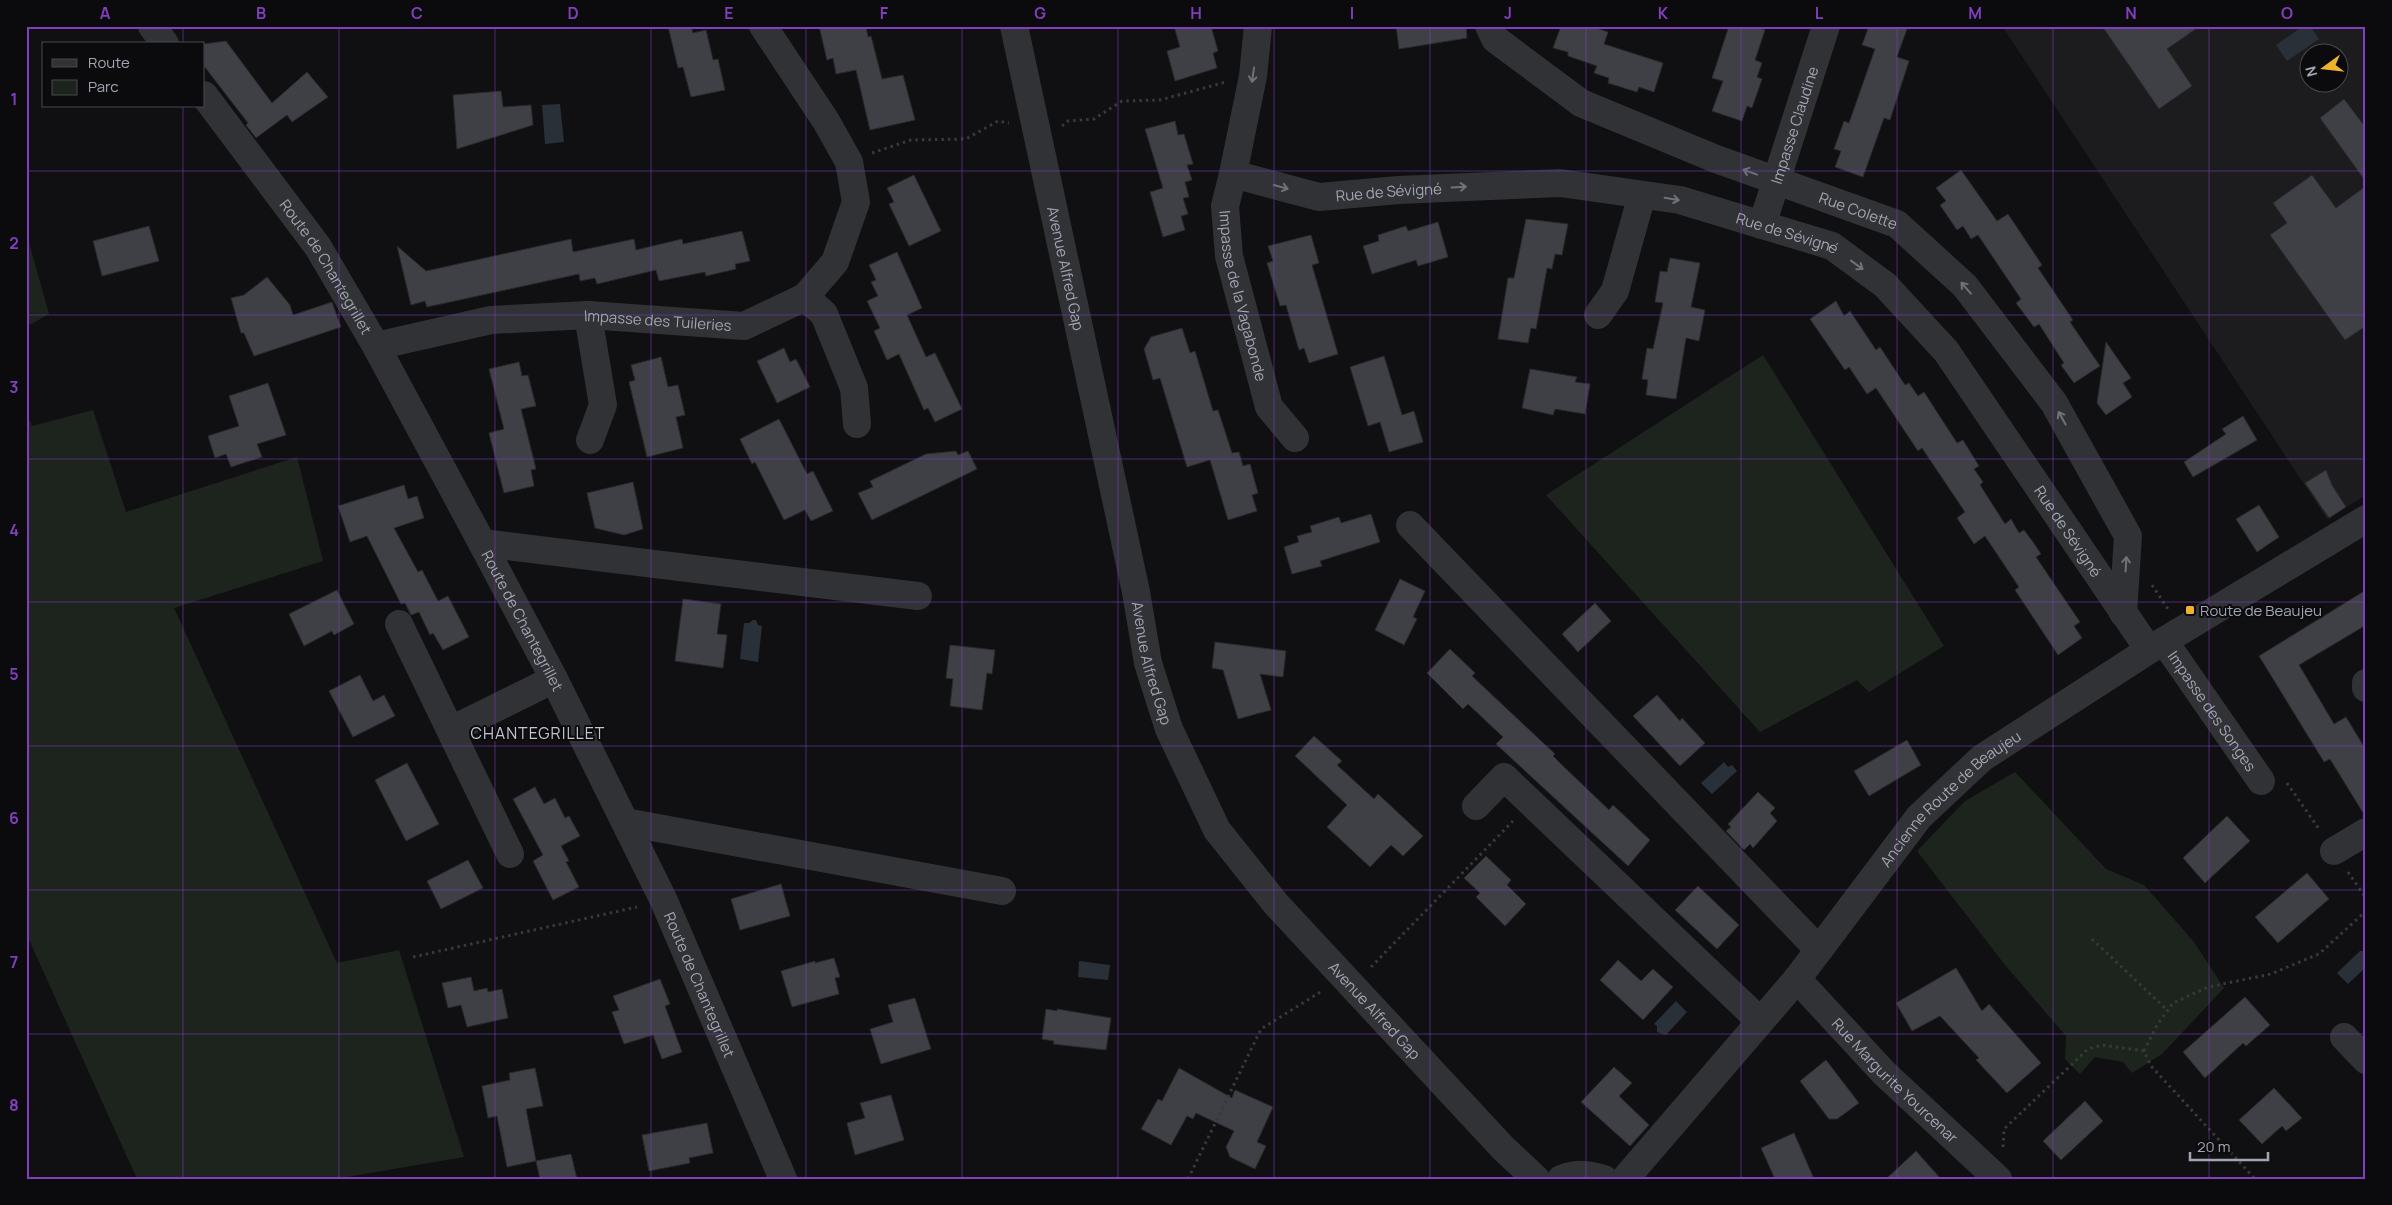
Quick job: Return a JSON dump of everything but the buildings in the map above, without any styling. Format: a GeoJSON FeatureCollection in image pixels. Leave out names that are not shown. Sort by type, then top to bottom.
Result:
{"type":"FeatureCollection","features":[{"type":"Feature","properties":{"kind":"street"},"geometry":{"type":"LineString","coordinates":[[152,26],[164,42]]}},
{"type":"Feature","properties":{"kind":"street","name":"Impasse des Tuileries"},"geometry":{"type":"LineString","coordinates":[[376,346],[491,320],[588,315],[744,326],[805,297],[835,262],[856,202],[849,162],[826,121],[763,26]]}},
{"type":"Feature","properties":{"kind":"street","name":"Avenue Alfred Gap"},"geometry":{"type":"LineString","coordinates":[[1014,26],[1136,592],[1148,663],[1170,729],[1218,830],[1276,904],[1503,1148],[1536,1179]]}},
{"type":"Feature","properties":{"kind":"street","name":"Impasse de la Vagabonde"},"geometry":{"type":"LineString","coordinates":[[1258,26],[1253,76],[1234,174],[1225,206],[1229,256],[1269,407],[1295,438]]}},
{"type":"Feature","properties":{"kind":"street","name":"Rue Colette"},"geometry":{"type":"LineString","coordinates":[[1489,26],[1495,39],[1581,103],[1716,159],[1897,224],[1965,286],[2054,403],[2128,536],[2124,612]]}},
{"type":"Feature","properties":{"kind":"street","name":"Impasse Claudine"},"geometry":{"type":"LineString","coordinates":[[1762,225],[1826,26]]}},
{"type":"Feature","properties":{"kind":"street","name":"Route de Chantegrillet"},"geometry":{"type":"LineString","coordinates":[[205,96],[318,247],[376,346],[482,543],[554,679],[664,901],[783,1179]]}},
{"type":"Feature","properties":{"kind":"street","name":"Rue de Sévigné"},"geometry":{"type":"LineString","coordinates":[[1234,174],[1319,197],[1399,190],[1560,183],[1680,200],[1832,246],[1885,285],[1946,351],[2124,612],[2157,646]]}},
{"type":"Feature","properties":{"kind":"street"},"geometry":{"type":"LineString","coordinates":[[1598,314],[1615,291],[1642,195]]}},
{"type":"Feature","properties":{"kind":"street"},"geometry":{"type":"LineString","coordinates":[[805,297],[824,314],[854,388],[857,424]]}},
{"type":"Feature","properties":{"kind":"street"},"geometry":{"type":"LineString","coordinates":[[588,315],[603,405],[590,440]]}},
{"type":"Feature","properties":{"kind":"street","name":"Ancienne Route de Beaujeu"},"geometry":{"type":"LineString","coordinates":[[1625,1179],[1797,979],[1919,817],[1982,758],[2157,646],[2366,519]]}},
{"type":"Feature","properties":{"kind":"street"},"geometry":{"type":"LineString","coordinates":[[1410,525],[1819,950]]}},
{"type":"Feature","properties":{"kind":"street"},"geometry":{"type":"LineString","coordinates":[[482,543],[918,596]]}},
{"type":"Feature","properties":{"kind":"street"},"geometry":{"type":"LineString","coordinates":[[399,624],[510,854]]}},
{"type":"Feature","properties":{"kind":"street","name":"Impasse des Songes"},"geometry":{"type":"LineString","coordinates":[[2157,646],[2261,781]]}},
{"type":"Feature","properties":{"kind":"street"},"geometry":{"type":"LineString","coordinates":[[451,730],[554,679]]}},
{"type":"Feature","properties":{"kind":"street"},"geometry":{"type":"LineString","coordinates":[[1476,806],[1504,777],[1760,1021]]}},
{"type":"Feature","properties":{"kind":"street"},"geometry":{"type":"LineString","coordinates":[[625,822],[1002,892]]}},
{"type":"Feature","properties":{"kind":"street"},"geometry":{"type":"LineString","coordinates":[[2334,851],[2366,832]]}},
{"type":"Feature","properties":{"kind":"street","name":"Rue Margurite Yourcenar"},"geometry":{"type":"LineString","coordinates":[[1797,979],[1884,1073],[2000,1166]]}},
{"type":"Feature","properties":{"kind":"street"},"geometry":{"type":"LineString","coordinates":[[2344,1037],[2366,1060]]}},
{"type":"Feature","properties":{"kind":"street"},"geometry":{"type":"LineString","coordinates":[[1561,1179],[1573,1174],[1589,1174],[1604,1179]]}},
{"type":"Feature","properties":{"kind":"path"},"geometry":{"type":"LineString","coordinates":[[1188,1179],[1261,1029],[1348,982],[1531,803]]}},
{"type":"Feature","properties":{"kind":"path"},"geometry":{"type":"LineString","coordinates":[[413,957],[664,901]]}},
{"type":"Feature","properties":{"kind":"path"},"geometry":{"type":"LineString","coordinates":[[2144,1051],[2157,1024],[2172,1003],[2208,987],[2271,974],[2319,954],[2366,911]]}},
{"type":"Feature","properties":{"kind":"path"},"geometry":{"type":"LineString","coordinates":[[2092,939],[2167,1010]]}},
{"type":"Feature","properties":{"kind":"path"},"geometry":{"type":"LineString","coordinates":[[2000,1166],[2004,1129],[2088,1049],[2102,1044],[2144,1051]]}},
{"type":"Feature","properties":{"kind":"path"},"geometry":{"type":"LineString","coordinates":[[2144,1051],[2151,1066],[2255,1179]]}},
{"type":"Feature","properties":{"kind":"shaded area"},"geometry":{"type":"Polygon","coordinates":[[[2002,26],[2366,26],[2366,495],[2327,519],[2002,26]]]}},
{"type":"Feature","properties":{"kind":"shaded area"},"geometry":{"type":"Polygon","coordinates":[[[2303,26],[2310,26],[2319,39],[2315,42],[2300,42],[2300,52],[2287,61],[2276,45],[2303,26]]]}},
{"type":"Feature","properties":{"kind":"shaded area"},"geometry":{"type":"Polygon","coordinates":[[[560,104],[564,142],[545,144],[542,105],[560,104]]]}},
{"type":"Feature","properties":{"kind":"shaded area"},"geometry":{"type":"Polygon","coordinates":[[[756,620],[758,625],[762,626],[758,662],[740,659],[744,623],[749,623],[756,620]]]}},
{"type":"Feature","properties":{"kind":"shaded area"},"geometry":{"type":"Polygon","coordinates":[[[1724,762],[1728,767],[1732,765],[1737,771],[1712,794],[1701,783],[1724,762]]]}},
{"type":"Feature","properties":{"kind":"shaded area"},"geometry":{"type":"Polygon","coordinates":[[[2360,951],[2366,951],[2366,967],[2348,984],[2337,973],[2360,951]]]}},
{"type":"Feature","properties":{"kind":"shaded area"},"geometry":{"type":"Polygon","coordinates":[[[1079,961],[1110,965],[1108,980],[1078,977],[1079,961]]]}},
{"type":"Feature","properties":{"kind":"shaded area"},"geometry":{"type":"Polygon","coordinates":[[[1676,1001],[1687,1012],[1666,1035],[1657,1032],[1657,1026],[1654,1024],[1676,1001]]]}},
{"type":"Feature","properties":{"kind":"green space"},"geometry":{"type":"Polygon","coordinates":[[[26,232],[49,314],[26,327],[26,232]]]}},
{"type":"Feature","properties":{"kind":"green space"},"geometry":{"type":"Polygon","coordinates":[[[1763,355],[1944,646],[1869,692],[1857,680],[1760,732],[1546,495],[1763,355]]]}},
{"type":"Feature","properties":{"kind":"green space"},"geometry":{"type":"Polygon","coordinates":[[[93,410],[126,512],[297,457],[323,561],[174,608],[337,963],[399,950],[464,1157],[335,1179],[137,1179],[26,933],[26,412],[32,426],[93,410]]]}},
{"type":"Feature","properties":{"kind":"green space"},"geometry":{"type":"Polygon","coordinates":[[[2015,772],[2106,869],[2144,885],[2194,942],[2224,988],[2162,1054],[2132,1073],[2123,1062],[2095,1057],[2080,1074],[2065,1059],[2066,1036],[2005,965],[1917,851],[1965,801],[2015,772]]]}},
{"type":"Feature","properties":{"kind":"place","name":"Route de Beaujeu"},"geometry":{"type":"Point","coordinates":[2190,610]}},
{"type":"Feature","properties":{"kind":"district","name":"CHANTEGRILLET"},"geometry":{"type":"Point","coordinates":[538,733]}}]}
